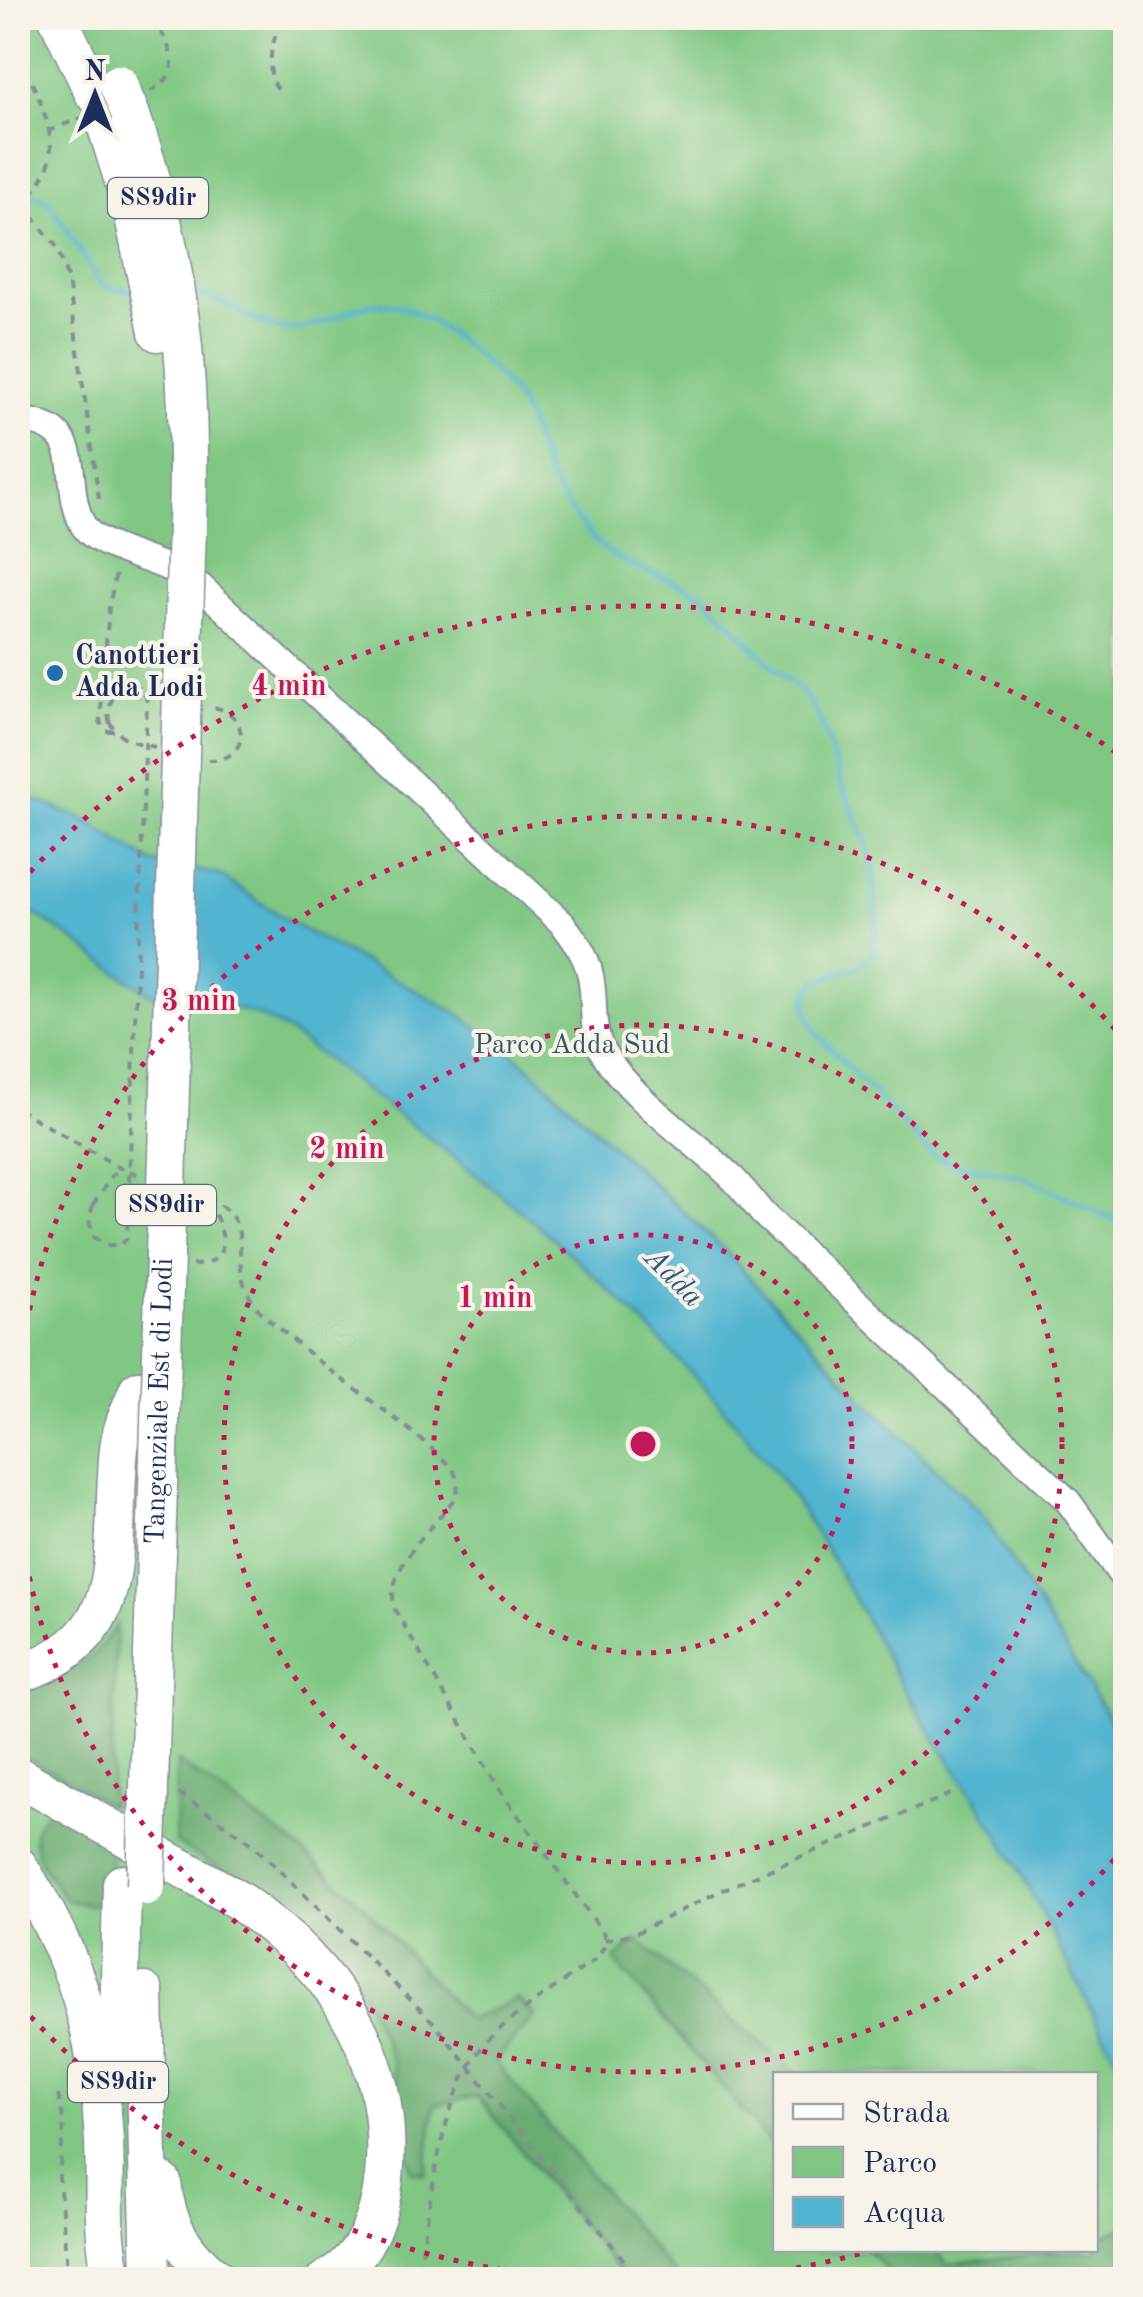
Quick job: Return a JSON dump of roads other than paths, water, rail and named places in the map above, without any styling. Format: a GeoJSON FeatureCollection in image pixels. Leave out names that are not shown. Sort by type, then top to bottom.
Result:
{"type":"FeatureCollection","features":[{"type":"Feature","properties":{"kind":"highway","name":"SS9dir"},"geometry":{"type":"LineString","coordinates":[[58,18],[112,103],[155,188],[165,293],[189,404],[176,524]]}},
{"type":"Feature","properties":{"kind":"highway","name":"SS9dir"},"geometry":{"type":"LineString","coordinates":[[87,18],[112,103]]}},
{"type":"Feature","properties":{"kind":"highway","name":"Tangenziale Est di Lodi"},"geometry":{"type":"LineString","coordinates":[[151,2280],[144,2004],[134,1885],[138,1390],[176,524]]}},
{"type":"Feature","properties":{"kind":"highway","name":"Tangenziale Est di Lodi"},"geometry":{"type":"LineString","coordinates":[[124,2280],[118,2094],[134,1885],[176,524]]}},
{"type":"Feature","properties":{"kind":"highway"},"geometry":{"type":"LineString","coordinates":[[18,1674],[44,1665],[71,1648],[92,1628],[108,1598],[115,1560],[119,1450],[138,1390]]}},
{"type":"Feature","properties":{"kind":"highway"},"geometry":{"type":"LineString","coordinates":[[18,1776],[240,1902],[306,1958],[356,2024],[373,2059],[382,2097],[384,2176],[378,2215],[363,2246],[340,2272],[326,2280]]}},
{"type":"Feature","properties":{"kind":"highway"},"geometry":{"type":"LineString","coordinates":[[18,1866],[56,1930],[93,2032],[104,2144],[107,2255],[113,2280]]}},
{"type":"Feature","properties":{"kind":"highway"},"geometry":{"type":"LineString","coordinates":[[144,2004],[158,2045],[165,2208],[185,2248],[199,2266],[218,2280]]}},
{"type":"Feature","properties":{"kind":"street"},"geometry":{"type":"LineString","coordinates":[[18,420],[49,426],[65,441],[81,520],[89,534],[173,570],[200,586],[537,898],[580,947],[592,985],[596,1036],[617,1070],[732,1176],[763,1214],[1068,1501],[1126,1582]]}},
{"type":"Feature","properties":{"kind":"water","name":"Adda"},"geometry":{"type":"Polygon","coordinates":[[[18,793],[84,819],[153,863],[218,874],[290,922],[456,1012],[518,1057],[722,1248],[866,1401],[983,1515],[1125,1744],[1125,2076],[1005,1846],[910,1699],[820,1540],[780,1479],[715,1399],[624,1304],[527,1216],[301,1041],[246,1011],[165,1001],[18,905],[18,793]]]}},
{"type":"Feature","properties":{"kind":"waterway"},"geometry":{"type":"LineString","coordinates":[[18,192],[50,203],[98,280],[108,288],[136,291]]}},
{"type":"Feature","properties":{"kind":"waterway"},"geometry":{"type":"LineString","coordinates":[[192,294],[284,329],[312,326],[366,306],[394,305],[444,330],[495,373],[523,409],[547,472],[590,535],[615,556],[703,595],[800,690],[817,714],[868,847],[876,921],[872,954],[863,963],[814,984],[808,994],[807,1009],[814,1031],[933,1155],[952,1164],[1023,1177],[1126,1225]]}},
{"type":"Feature","properties":{"kind":"place","name":"Canottieri Adda Lodi"},"geometry":{"type":"Point","coordinates":[55,673]}},
{"type":"Feature","properties":{"kind":"park label","name":"Parco Adda Sud"},"geometry":{"type":"Point","coordinates":[572,1046]}}]}
